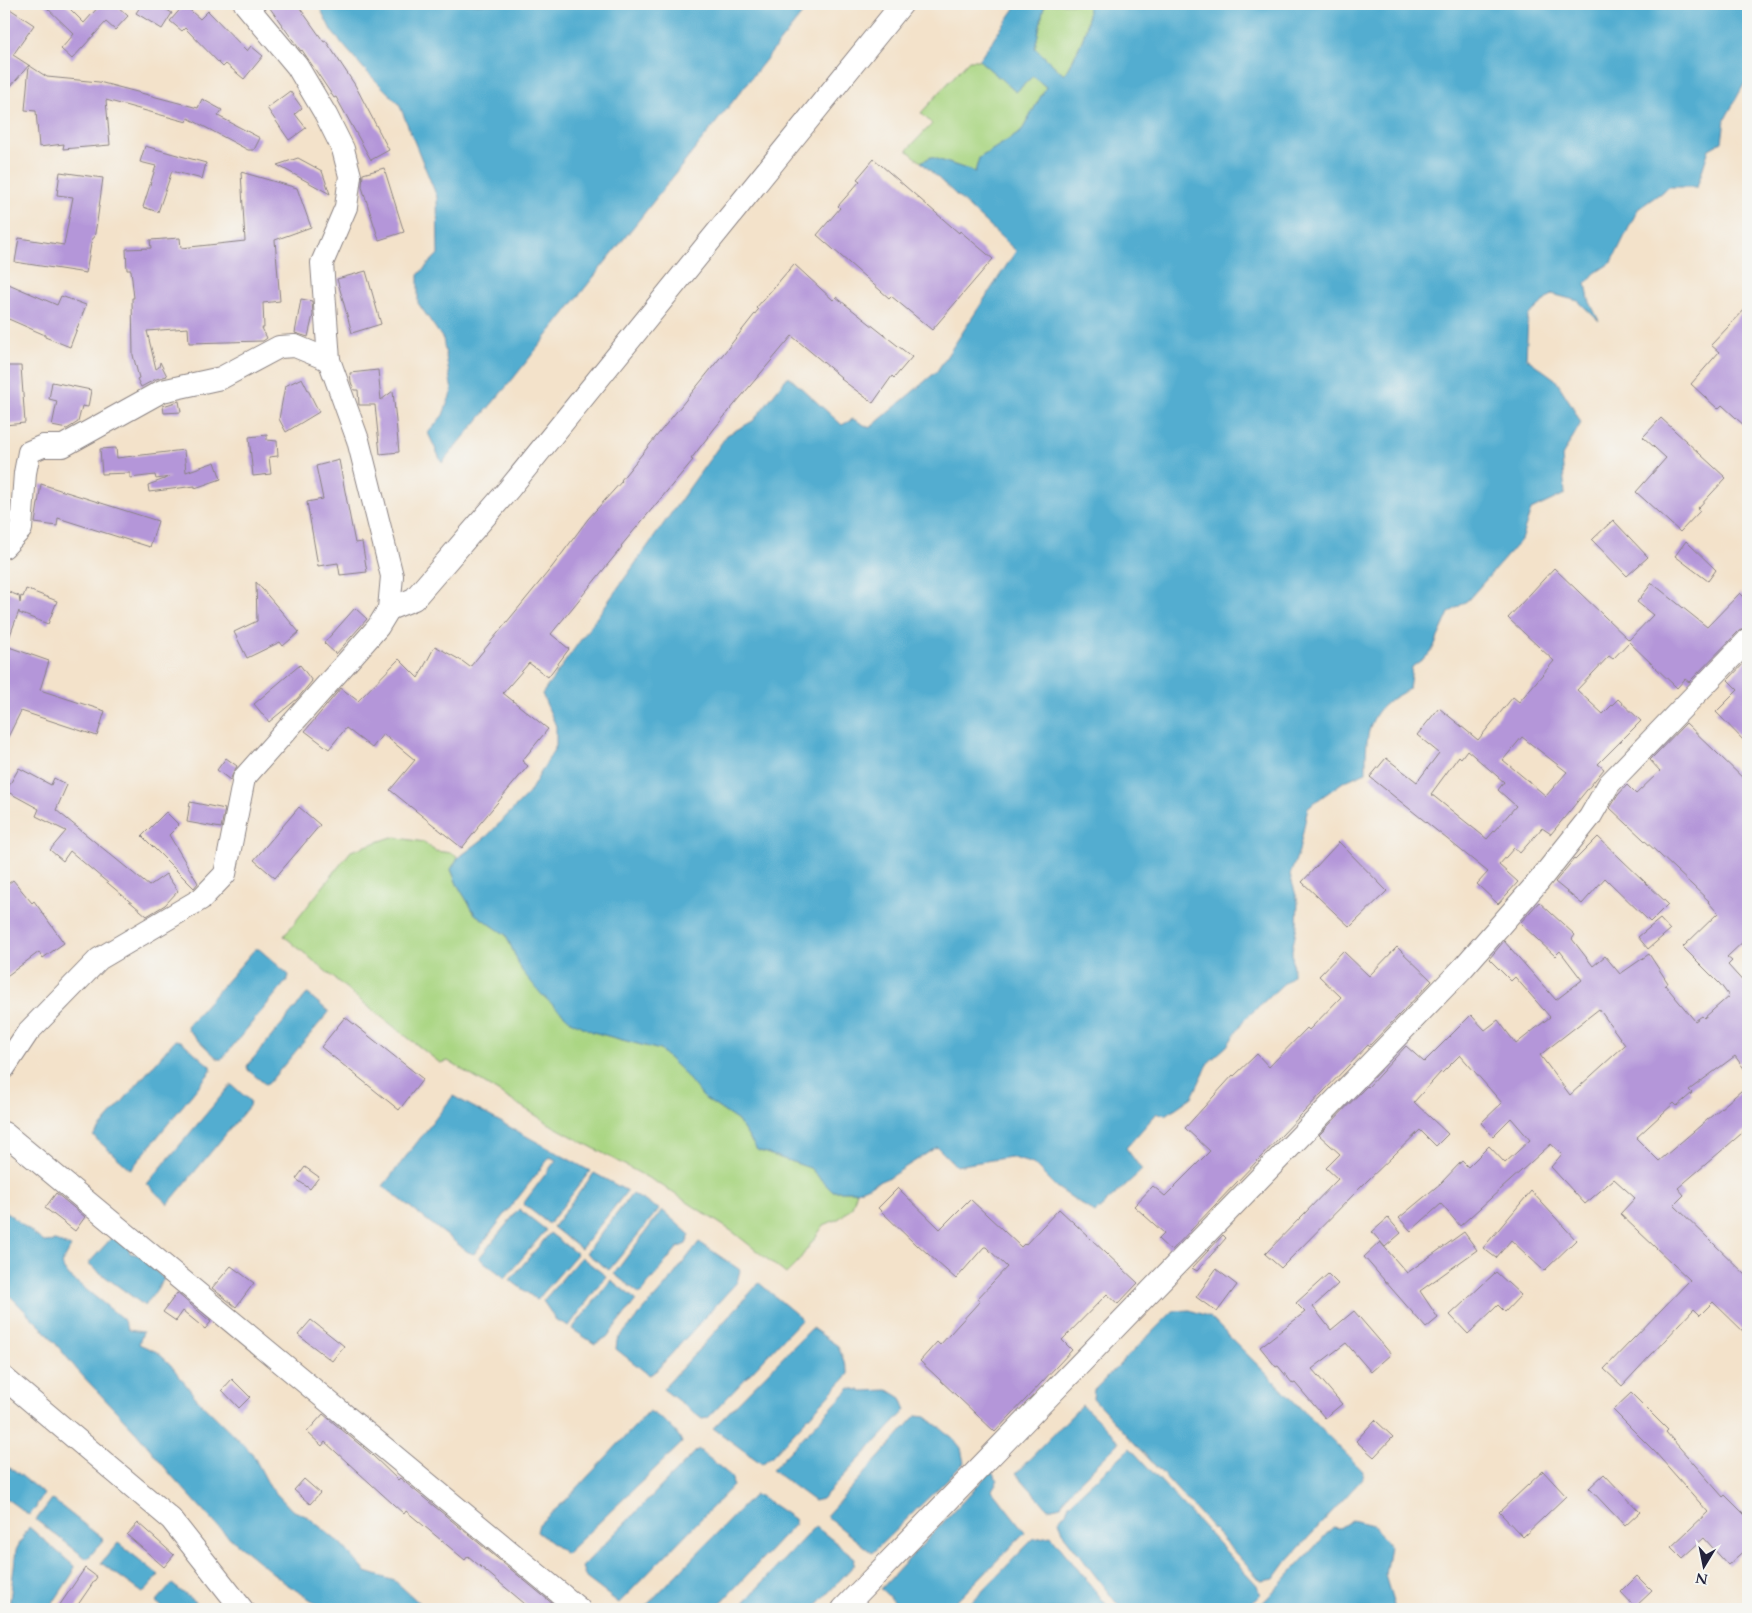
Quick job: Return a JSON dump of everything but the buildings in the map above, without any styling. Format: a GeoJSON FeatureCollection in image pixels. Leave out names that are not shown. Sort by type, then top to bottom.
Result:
{"type":"FeatureCollection","features":[{"type":"Feature","properties":{"kind":"street"},"geometry":{"type":"LineString","coordinates":[[4,1068],[28,1032],[99,959],[200,899],[225,874],[244,778],[378,627],[389,609],[392,576],[358,440],[329,360],[322,263],[346,207],[350,176],[343,149],[326,115],[297,66],[245,4]]}},
{"type":"Feature","properties":{"kind":"street"},"geometry":{"type":"LineString","coordinates":[[389,609],[414,599],[509,488],[902,4]]}},
{"type":"Feature","properties":{"kind":"street"},"geometry":{"type":"LineString","coordinates":[[4,547],[21,530],[29,452],[43,446],[63,446],[162,391],[220,378],[279,347],[295,346],[329,360]]}},
{"type":"Feature","properties":{"kind":"street"},"geometry":{"type":"LineString","coordinates":[[843,1609],[1462,969],[1539,882],[1590,817],[1609,784],[1748,640]]}},
{"type":"Feature","properties":{"kind":"street"},"geometry":{"type":"LineString","coordinates":[[4,1133],[579,1609]]}},
{"type":"Feature","properties":{"kind":"street"},"geometry":{"type":"LineString","coordinates":[[4,1378],[171,1519],[242,1609]]}},
{"type":"Feature","properties":{"kind":"green space"},"geometry":{"type":"Polygon","coordinates":[[[1037,4],[1087,4],[1088,13],[1085,32],[1064,75],[1035,48],[1044,7],[1037,4]]]}},
{"type":"Feature","properties":{"kind":"green space"},"geometry":{"type":"Polygon","coordinates":[[[969,60],[979,60],[1016,92],[1033,76],[1046,87],[1021,132],[979,158],[975,172],[931,157],[921,162],[907,150],[932,124],[921,113],[969,60]]]}},
{"type":"Feature","properties":{"kind":"green space"},"geometry":{"type":"Polygon","coordinates":[[[392,837],[424,842],[435,851],[452,853],[458,858],[451,870],[475,914],[506,935],[522,971],[593,1032],[660,1050],[682,1070],[704,1098],[738,1121],[757,1150],[810,1168],[832,1191],[857,1191],[852,1207],[840,1218],[824,1225],[797,1263],[786,1274],[733,1232],[661,1185],[553,1126],[448,1061],[440,1063],[360,1000],[284,936],[351,851],[392,837]]]}},
{"type":"Feature","properties":{"kind":"water"},"geometry":{"type":"Polygon","coordinates":[[[318,4],[810,4],[512,380],[442,463],[428,433],[443,415],[452,391],[443,339],[418,303],[418,275],[438,254],[437,197],[399,104],[365,70],[332,32],[318,4]]]}},
{"type":"Feature","properties":{"kind":"water"},"geometry":{"type":"Polygon","coordinates":[[[1018,4],[1037,4],[1044,7],[1035,48],[1064,75],[1078,50],[1085,32],[1088,13],[1087,4],[1748,4],[1748,77],[1725,119],[1722,142],[1709,149],[1697,187],[1669,187],[1638,209],[1612,262],[1595,273],[1586,283],[1589,300],[1599,321],[1578,301],[1552,294],[1528,316],[1526,358],[1555,379],[1581,423],[1562,456],[1565,494],[1531,510],[1521,540],[1468,600],[1449,613],[1431,653],[1412,667],[1409,689],[1389,701],[1377,713],[1368,737],[1366,772],[1343,782],[1308,807],[1299,851],[1290,875],[1298,902],[1297,925],[1292,950],[1293,975],[1245,1019],[1227,1046],[1209,1062],[1192,1097],[1166,1115],[1157,1113],[1126,1148],[1142,1170],[1095,1213],[1056,1187],[1033,1164],[1010,1157],[956,1166],[937,1147],[890,1177],[857,1191],[832,1191],[810,1168],[757,1150],[738,1121],[704,1098],[682,1071],[660,1050],[593,1032],[572,1022],[542,995],[522,971],[506,935],[475,914],[457,884],[451,869],[458,858],[487,836],[529,793],[556,746],[556,726],[542,694],[727,435],[753,421],[788,376],[842,425],[853,419],[870,428],[937,371],[1016,251],[921,162],[931,157],[975,172],[979,158],[1021,132],[1046,87],[1033,76],[1016,92],[979,60],[1018,4]]]}},
{"type":"Feature","properties":{"kind":"water"},"geometry":{"type":"Polygon","coordinates":[[[255,949],[259,949],[289,975],[288,979],[222,1059],[218,1059],[188,1030],[187,1026],[255,949]]]}},
{"type":"Feature","properties":{"kind":"water"},"geometry":{"type":"Polygon","coordinates":[[[308,994],[329,1012],[268,1084],[265,1084],[248,1070],[247,1066],[308,994]]]}},
{"type":"Feature","properties":{"kind":"water"},"geometry":{"type":"Polygon","coordinates":[[[175,1040],[181,1041],[211,1067],[211,1071],[130,1169],[93,1136],[175,1040]]]}},
{"type":"Feature","properties":{"kind":"water"},"geometry":{"type":"Polygon","coordinates":[[[232,1085],[250,1101],[249,1106],[168,1204],[147,1184],[232,1085]]]}},
{"type":"Feature","properties":{"kind":"water"},"geometry":{"type":"Polygon","coordinates":[[[453,1096],[590,1171],[549,1224],[523,1204],[556,1160],[550,1157],[474,1254],[468,1252],[383,1186],[453,1096]]]}},
{"type":"Feature","properties":{"kind":"water"},"geometry":{"type":"Polygon","coordinates":[[[594,1173],[627,1191],[581,1249],[553,1227],[594,1173]]]}},
{"type":"Feature","properties":{"kind":"water"},"geometry":{"type":"Polygon","coordinates":[[[632,1194],[659,1209],[609,1270],[586,1253],[632,1194]]]}},
{"type":"Feature","properties":{"kind":"water"},"geometry":{"type":"Polygon","coordinates":[[[519,1209],[546,1230],[505,1278],[479,1258],[519,1209]]]}},
{"type":"Feature","properties":{"kind":"water"},"geometry":{"type":"Polygon","coordinates":[[[4,1210],[44,1242],[55,1241],[71,1247],[61,1265],[69,1276],[123,1319],[128,1330],[143,1332],[139,1344],[157,1352],[170,1364],[197,1399],[252,1453],[270,1487],[292,1510],[308,1517],[341,1544],[366,1572],[395,1581],[426,1609],[325,1609],[285,1583],[224,1533],[171,1475],[137,1433],[79,1372],[46,1332],[10,1296],[4,1297],[4,1210]]]}},
{"type":"Feature","properties":{"kind":"water"},"geometry":{"type":"Polygon","coordinates":[[[662,1210],[690,1235],[686,1244],[677,1248],[640,1294],[614,1274],[662,1210]]]}},
{"type":"Feature","properties":{"kind":"water"},"geometry":{"type":"Polygon","coordinates":[[[550,1233],[577,1254],[537,1300],[510,1280],[550,1233]]]}},
{"type":"Feature","properties":{"kind":"water"},"geometry":{"type":"Polygon","coordinates":[[[115,1234],[128,1246],[130,1253],[139,1255],[164,1279],[145,1306],[88,1264],[115,1234]]]}},
{"type":"Feature","properties":{"kind":"water"},"geometry":{"type":"Polygon","coordinates":[[[699,1242],[740,1270],[737,1282],[655,1372],[649,1375],[616,1349],[617,1340],[666,1285],[699,1242]]]}},
{"type":"Feature","properties":{"kind":"water"},"geometry":{"type":"Polygon","coordinates":[[[581,1257],[606,1276],[569,1326],[556,1320],[543,1301],[581,1257]]]}},
{"type":"Feature","properties":{"kind":"water"},"geometry":{"type":"Polygon","coordinates":[[[611,1280],[636,1300],[607,1337],[595,1344],[572,1329],[611,1280]]]}},
{"type":"Feature","properties":{"kind":"water"},"geometry":{"type":"Polygon","coordinates":[[[759,1283],[802,1319],[708,1418],[702,1419],[663,1389],[759,1283]]]}},
{"type":"Feature","properties":{"kind":"water"},"geometry":{"type":"Polygon","coordinates":[[[1190,1310],[1210,1317],[1363,1471],[1362,1479],[1287,1561],[1274,1579],[1261,1581],[1093,1398],[1094,1390],[1173,1311],[1190,1310]]]}},
{"type":"Feature","properties":{"kind":"water"},"geometry":{"type":"Polygon","coordinates":[[[812,1328],[838,1346],[849,1374],[772,1456],[762,1464],[713,1428],[812,1328]]]}},
{"type":"Feature","properties":{"kind":"water"},"geometry":{"type":"Polygon","coordinates":[[[850,1388],[863,1391],[888,1390],[901,1398],[906,1410],[822,1499],[814,1501],[772,1470],[850,1388]]]}},
{"type":"Feature","properties":{"kind":"water"},"geometry":{"type":"Polygon","coordinates":[[[1082,1405],[1113,1434],[1119,1443],[1068,1493],[1061,1506],[1048,1509],[1016,1473],[1082,1405]]]}},
{"type":"Feature","properties":{"kind":"water"},"geometry":{"type":"Polygon","coordinates":[[[649,1411],[673,1429],[682,1443],[566,1554],[537,1532],[539,1524],[566,1500],[649,1411]]]}},
{"type":"Feature","properties":{"kind":"water"},"geometry":{"type":"Polygon","coordinates":[[[916,1416],[926,1417],[953,1438],[961,1448],[964,1463],[872,1553],[826,1516],[916,1416]]]}},
{"type":"Feature","properties":{"kind":"water"},"geometry":{"type":"Polygon","coordinates":[[[1130,1448],[1257,1585],[1260,1595],[1245,1609],[1121,1609],[1064,1535],[1059,1520],[1066,1512],[1069,1504],[1130,1448]]]}},
{"type":"Feature","properties":{"kind":"water"},"geometry":{"type":"Polygon","coordinates":[[[698,1449],[732,1477],[733,1486],[619,1603],[586,1578],[582,1567],[698,1449]]]}},
{"type":"Feature","properties":{"kind":"water"},"geometry":{"type":"Polygon","coordinates":[[[4,1466],[14,1470],[44,1494],[36,1508],[29,1515],[4,1497],[4,1466]]]}},
{"type":"Feature","properties":{"kind":"water"},"geometry":{"type":"Polygon","coordinates":[[[991,1471],[998,1480],[992,1490],[1025,1532],[949,1609],[902,1609],[881,1589],[991,1471]]]}},
{"type":"Feature","properties":{"kind":"water"},"geometry":{"type":"Polygon","coordinates":[[[754,1495],[760,1496],[794,1519],[795,1524],[715,1609],[643,1609],[754,1495]]]}},
{"type":"Feature","properties":{"kind":"water"},"geometry":{"type":"Polygon","coordinates":[[[52,1499],[104,1540],[87,1559],[36,1520],[52,1499]]]}},
{"type":"Feature","properties":{"kind":"water"},"geometry":{"type":"Polygon","coordinates":[[[1352,1520],[1373,1525],[1390,1546],[1385,1575],[1395,1609],[1257,1609],[1333,1527],[1339,1528],[1352,1520]]]}},
{"type":"Feature","properties":{"kind":"water"},"geometry":{"type":"Polygon","coordinates":[[[815,1526],[855,1558],[854,1565],[813,1609],[738,1609],[815,1526]]]}},
{"type":"Feature","properties":{"kind":"water"},"geometry":{"type":"Polygon","coordinates":[[[29,1527],[74,1566],[73,1573],[49,1609],[9,1609],[16,1550],[29,1527]]]}},
{"type":"Feature","properties":{"kind":"water"},"geometry":{"type":"Polygon","coordinates":[[[1051,1536],[1110,1609],[965,1609],[1033,1539],[1051,1536]]]}},
{"type":"Feature","properties":{"kind":"water"},"geometry":{"type":"Polygon","coordinates":[[[118,1543],[159,1575],[143,1593],[101,1563],[118,1543]]]}},
{"type":"Feature","properties":{"kind":"water"},"geometry":{"type":"Polygon","coordinates":[[[172,1584],[204,1609],[165,1609],[156,1602],[172,1584]]]}}]}
